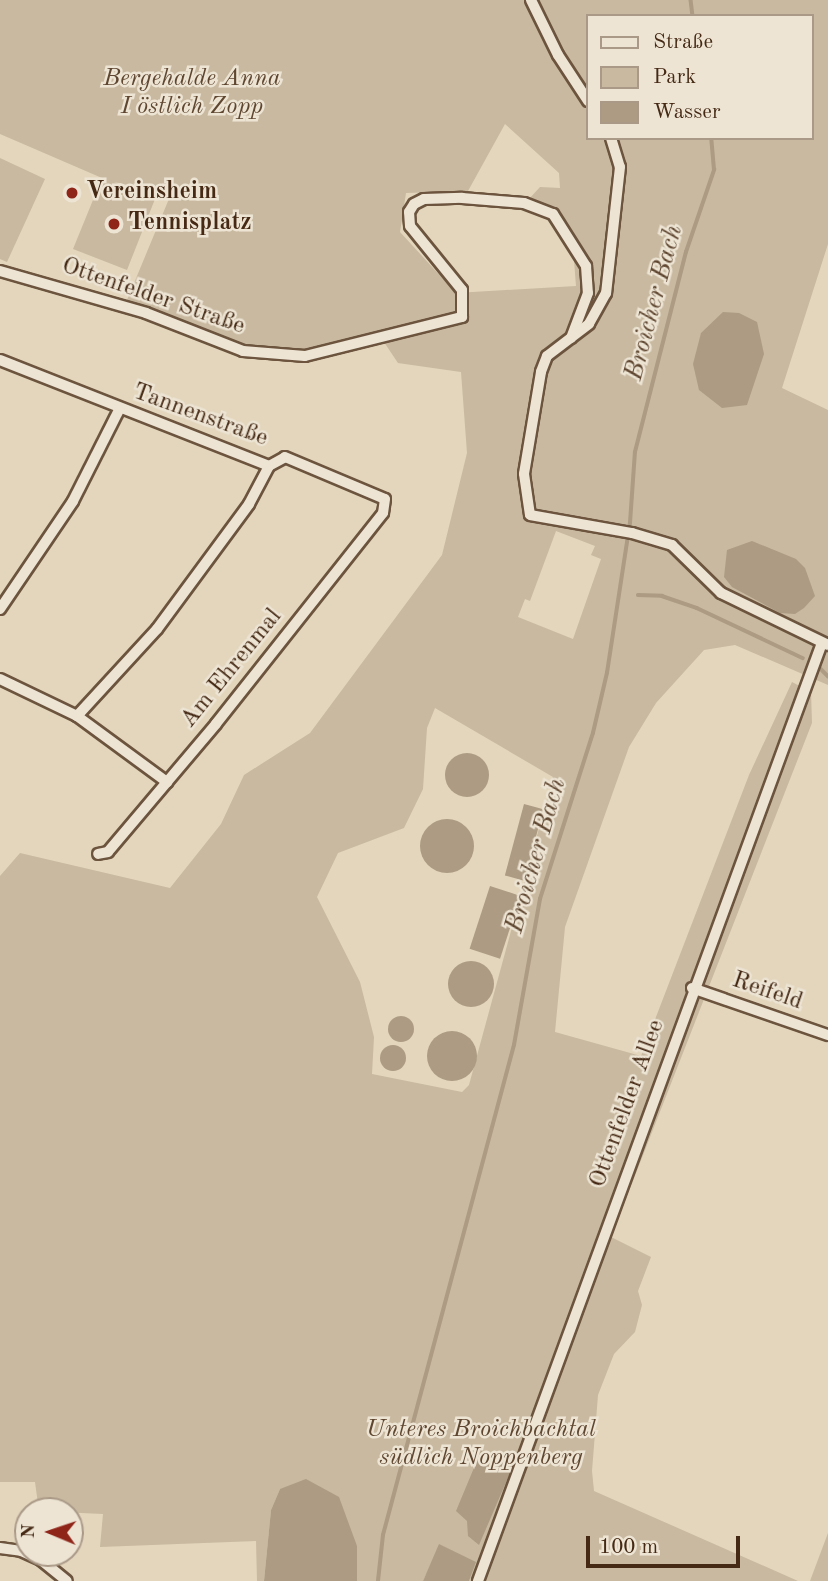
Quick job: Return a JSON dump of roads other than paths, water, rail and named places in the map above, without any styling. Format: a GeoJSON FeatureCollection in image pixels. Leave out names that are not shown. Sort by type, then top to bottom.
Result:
{"type":"FeatureCollection","features":[{"type":"Feature","properties":{"kind":"street"},"geometry":{"type":"LineString","coordinates":[[531,0],[558,55],[586,98]]}},
{"type":"Feature","properties":{"kind":"street"},"geometry":{"type":"LineString","coordinates":[[612,140],[620,167],[606,293],[589,324],[547,356],[541,372],[524,474],[530,515],[628,532],[672,545],[711,587],[825,644]]}},
{"type":"Feature","properties":{"kind":"street","name":"Ottenfelder Straße"},"geometry":{"type":"LineString","coordinates":[[0,271],[146,313],[243,351],[305,356],[462,317],[463,290],[410,226],[409,212],[414,204],[424,199],[462,198],[524,203],[553,214],[586,267],[588,293],[571,338]]}},
{"type":"Feature","properties":{"kind":"street","name":"Tannenstraße"},"geometry":{"type":"LineString","coordinates":[[0,360],[119,410],[269,466],[285,457],[385,499]]}},
{"type":"Feature","properties":{"kind":"street"},"geometry":{"type":"LineString","coordinates":[[0,609],[73,501],[119,410]]}},
{"type":"Feature","properties":{"kind":"street"},"geometry":{"type":"LineString","coordinates":[[77,716],[158,629],[249,504],[269,466]]}},
{"type":"Feature","properties":{"kind":"street","name":"Am Ehrenmal"},"geometry":{"type":"LineString","coordinates":[[98,854],[108,852],[167,782],[383,513],[385,499]]}},
{"type":"Feature","properties":{"kind":"street","name":"Ottenfelder Allee"},"geometry":{"type":"LineString","coordinates":[[478,1581],[692,988],[825,644]]}},
{"type":"Feature","properties":{"kind":"street"},"geometry":{"type":"LineString","coordinates":[[0,679],[77,716],[167,782]]}},
{"type":"Feature","properties":{"kind":"street","name":"Reifeld"},"geometry":{"type":"LineString","coordinates":[[692,988],[828,1035]]}},
{"type":"Feature","properties":{"kind":"street"},"geometry":{"type":"LineString","coordinates":[[0,1548],[21,1551],[41,1560],[67,1581]]}},
{"type":"Feature","properties":{"kind":"water"},"geometry":{"type":"Polygon","coordinates":[[[723,312],[739,313],[757,322],[764,354],[747,405],[722,408],[699,390],[693,364],[701,333],[723,312]]]}},
{"type":"Feature","properties":{"kind":"water"},"geometry":{"type":"Polygon","coordinates":[[[752,541],[796,559],[805,568],[815,596],[804,608],[795,614],[780,613],[732,587],[724,577],[727,550],[752,541]]]}},
{"type":"Feature","properties":{"kind":"water"},"geometry":{"type":"Polygon","coordinates":[[[467,753],[482,760],[489,775],[482,790],[467,797],[452,790],[445,775],[452,760],[467,753]]]}},
{"type":"Feature","properties":{"kind":"water"},"geometry":{"type":"Polygon","coordinates":[[[524,804],[543,809],[524,881],[505,875],[524,804]]]}},
{"type":"Feature","properties":{"kind":"water"},"geometry":{"type":"Polygon","coordinates":[[[447,819],[466,827],[474,846],[466,865],[447,873],[428,865],[420,846],[428,827],[447,819]]]}},
{"type":"Feature","properties":{"kind":"water"},"geometry":{"type":"Polygon","coordinates":[[[490,886],[520,896],[500,959],[470,949],[490,886]]]}},
{"type":"Feature","properties":{"kind":"water"},"geometry":{"type":"Polygon","coordinates":[[[471,961],[480,962],[487,968],[493,975],[493,993],[487,1000],[480,1006],[471,1007],[462,1006],[455,1000],[449,993],[448,984],[449,975],[455,968],[462,962],[471,961]]]}},
{"type":"Feature","properties":{"kind":"water"},"geometry":{"type":"Polygon","coordinates":[[[401,1016],[410,1020],[414,1029],[410,1038],[401,1042],[392,1038],[388,1029],[392,1020],[401,1016]]]}},
{"type":"Feature","properties":{"kind":"water"},"geometry":{"type":"Polygon","coordinates":[[[452,1031],[470,1038],[477,1056],[470,1074],[452,1081],[434,1074],[427,1056],[434,1038],[452,1031]]]}},
{"type":"Feature","properties":{"kind":"water"},"geometry":{"type":"Polygon","coordinates":[[[393,1045],[402,1049],[406,1058],[402,1067],[393,1071],[384,1067],[380,1058],[384,1049],[393,1045]]]}},
{"type":"Feature","properties":{"kind":"water"},"geometry":{"type":"Polygon","coordinates":[[[481,1451],[513,1466],[479,1545],[468,1536],[467,1521],[456,1511],[481,1451]]]}},
{"type":"Feature","properties":{"kind":"water"},"geometry":{"type":"Polygon","coordinates":[[[306,1479],[339,1497],[357,1546],[357,1581],[264,1581],[271,1510],[280,1489],[306,1479]]]}},
{"type":"Feature","properties":{"kind":"water"},"geometry":{"type":"Polygon","coordinates":[[[439,1544],[476,1562],[469,1581],[423,1581],[439,1544]]]}},
{"type":"Feature","properties":{"kind":"waterway","name":"Broicher Bach"},"geometry":{"type":"LineString","coordinates":[[691,0],[693,14]]}},
{"type":"Feature","properties":{"kind":"waterway","name":"Broicher Bach"},"geometry":{"type":"LineString","coordinates":[[378,1581],[383,1535],[514,1045],[540,899],[593,733],[607,673],[630,523],[635,452],[686,252],[714,170],[711,140]]}},
{"type":"Feature","properties":{"kind":"waterway"},"geometry":{"type":"LineString","coordinates":[[638,595],[662,596],[697,608],[803,658]]}},
{"type":"Feature","properties":{"kind":"waterway"},"geometry":{"type":"LineString","coordinates":[[819,667],[828,676]]}},
{"type":"Feature","properties":{"kind":"place","name":"Vereinsheim"},"geometry":{"type":"Point","coordinates":[72,193]}},
{"type":"Feature","properties":{"kind":"place","name":"Tennisplatz"},"geometry":{"type":"Point","coordinates":[114,224]}},
{"type":"Feature","properties":{"kind":"park label","name":"Bergehalde Anna I östlich Zopp"},"geometry":{"type":"Point","coordinates":[192,94]}},
{"type":"Feature","properties":{"kind":"park label","name":"Unteres Broichbachtal südlich Noppenberg"},"geometry":{"type":"Point","coordinates":[481,1445]}}]}
